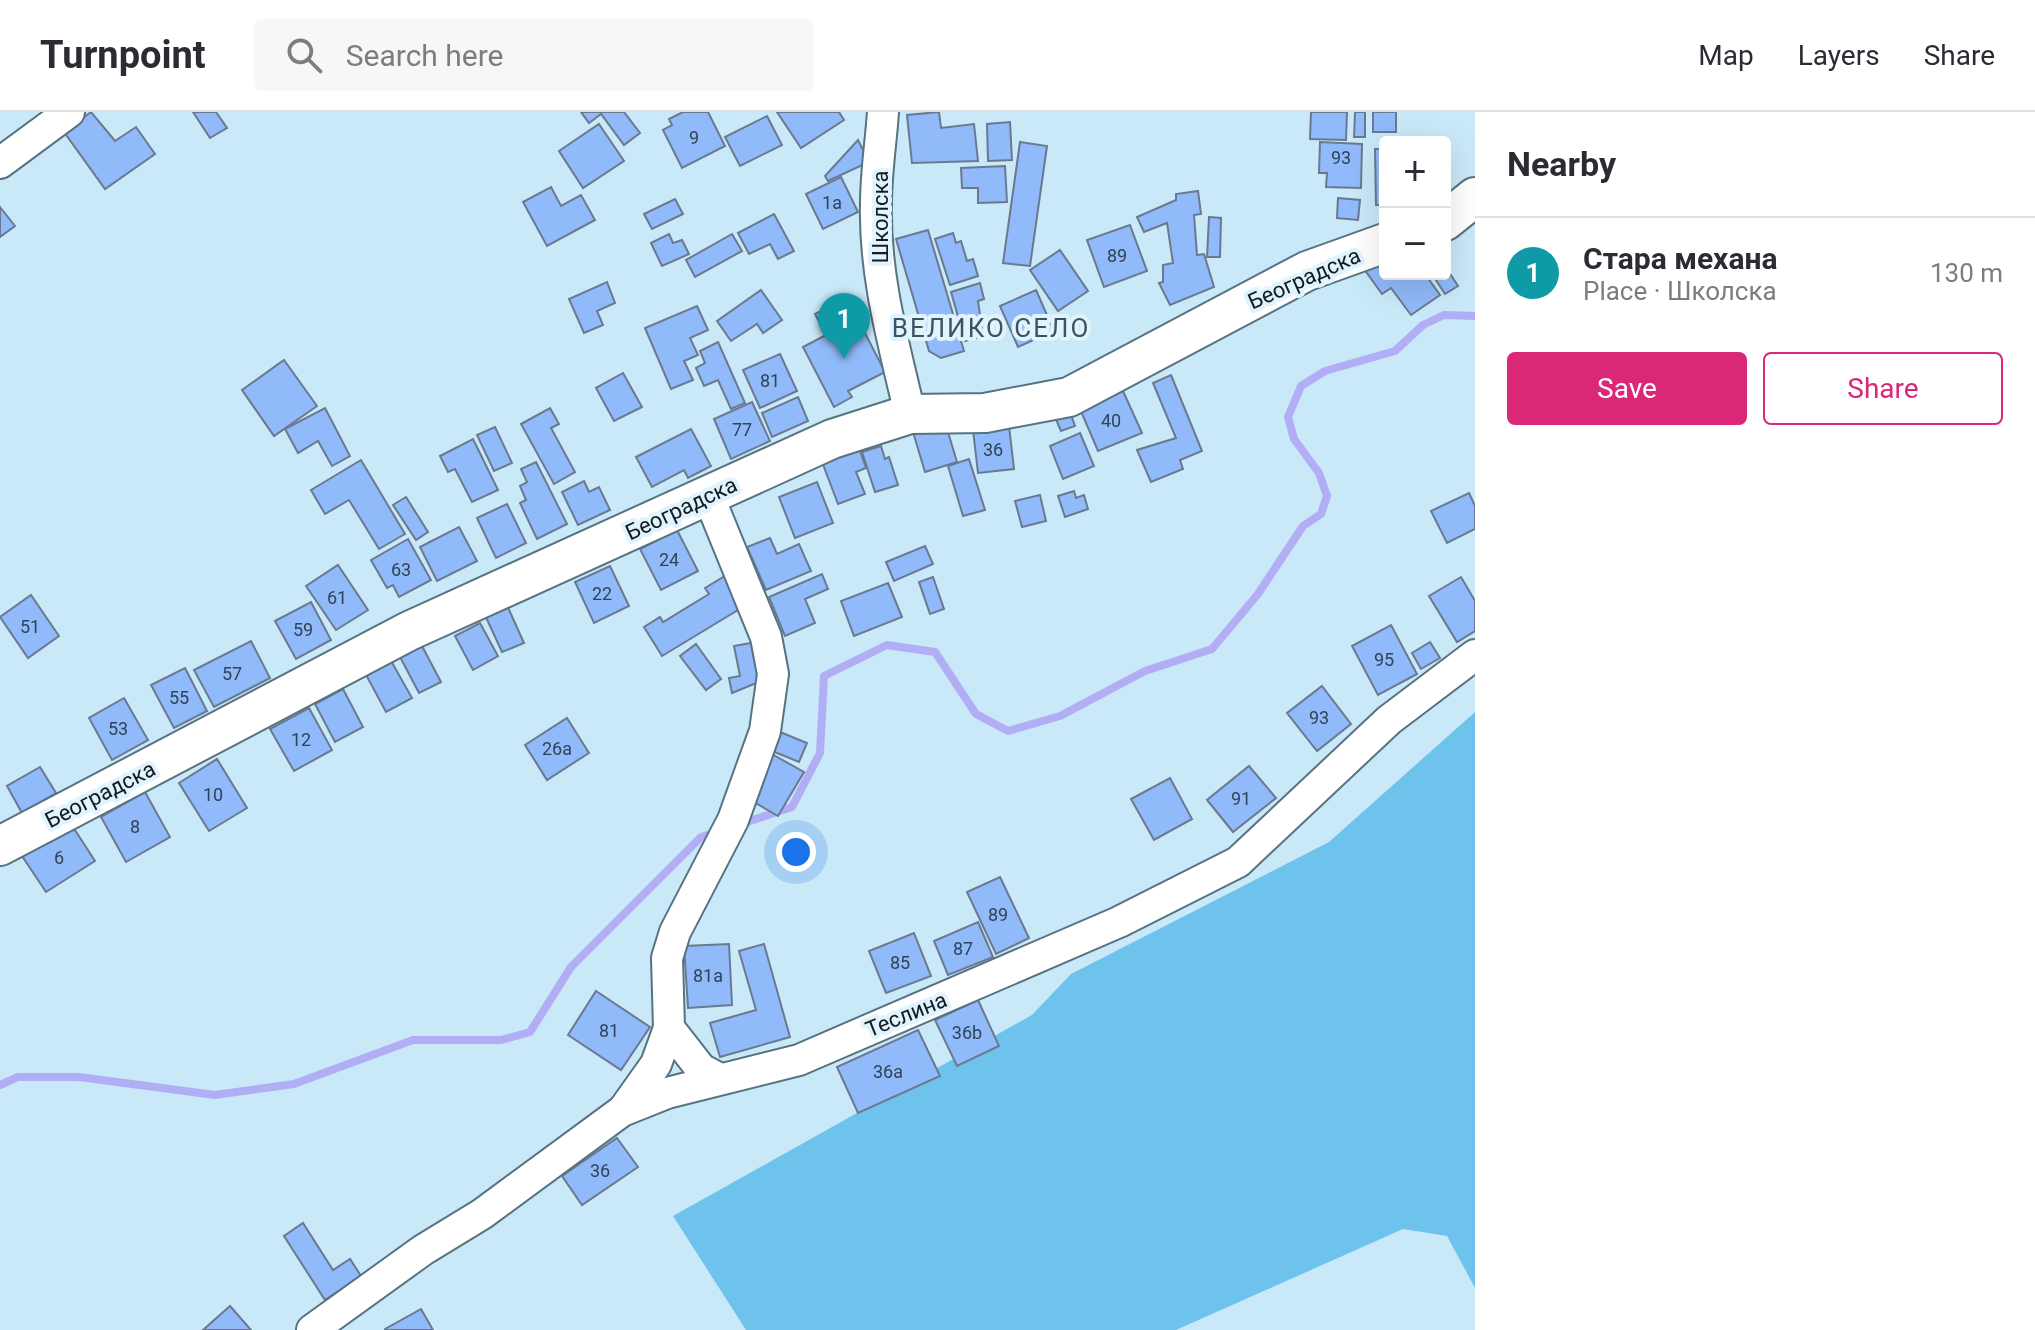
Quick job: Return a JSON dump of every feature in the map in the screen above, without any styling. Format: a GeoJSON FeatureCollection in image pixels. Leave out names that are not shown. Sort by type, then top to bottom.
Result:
{"type":"FeatureCollection","features":[{"type":"Feature","properties":{"kind":"street"},"geometry":{"type":"LineString","coordinates":[[0,163],[69,112]]}},
{"type":"Feature","properties":{"kind":"street","name":"Школска"},"geometry":{"type":"LineString","coordinates":[[883,112],[876,203],[877,245],[887,315],[910,414]]}},
{"type":"Feature","properties":{"kind":"street"},"geometry":{"type":"LineString","coordinates":[[1451,216],[1475,197]]}},
{"type":"Feature","properties":{"kind":"street","name":"Београдска"},"geometry":{"type":"LineString","coordinates":[[0,846],[409,631],[832,439],[910,414],[985,413],[1069,397],[1307,271],[1379,245]]}},
{"type":"Feature","properties":{"kind":"street"},"geometry":{"type":"LineString","coordinates":[[622,1111],[656,1064],[669,1028],[667,958],[675,932],[729,830],[765,731],[773,674],[766,637],[708,495]]}},
{"type":"Feature","properties":{"kind":"street","name":"Теслина"},"geometry":{"type":"LineString","coordinates":[[312,1330],[423,1250],[482,1214],[622,1111],[643,1101],[799,1060],[1092,935],[1228,868],[1260,843],[1389,720],[1475,655]]}},
{"type":"Feature","properties":{"kind":"street"},"geometry":{"type":"LineString","coordinates":[[669,1028],[701,1069],[720,1079]]}},
{"type":"Feature","properties":{"kind":"shaded area"},"geometry":{"type":"Polygon","coordinates":[[[1475,712],[1475,1288],[1447,1236],[1403,1229],[1176,1330],[746,1330],[673,1216],[1032,1015],[1071,974],[1329,842],[1475,712]]]}},
{"type":"Feature","properties":{"kind":"building"},"geometry":{"type":"Polygon","coordinates":[[[91,112],[115,141],[136,127],[155,154],[105,189],[64,132],[91,112]]]}},
{"type":"Feature","properties":{"kind":"building"},"geometry":{"type":"Polygon","coordinates":[[[193,112],[216,112],[227,128],[210,138],[193,112]]]}},
{"type":"Feature","properties":{"kind":"building"},"geometry":{"type":"Polygon","coordinates":[[[581,112],[624,112],[640,133],[624,145],[601,114],[589,123],[581,112]]]}},
{"type":"Feature","properties":{"kind":"building"},"geometry":{"type":"Polygon","coordinates":[[[683,112],[708,112],[725,146],[682,168],[663,130],[672,125],[669,119],[683,112]]]}},
{"type":"Feature","properties":{"kind":"building"},"geometry":{"type":"Polygon","coordinates":[[[777,112],[839,112],[844,120],[801,148],[777,112]]]}},
{"type":"Feature","properties":{"kind":"building"},"geometry":{"type":"Polygon","coordinates":[[[939,112],[941,128],[974,124],[978,161],[912,163],[907,115],[939,112]]]}},
{"type":"Feature","properties":{"kind":"building"},"geometry":{"type":"Polygon","coordinates":[[[1311,112],[1347,112],[1346,140],[1310,139],[1311,112]]]}},
{"type":"Feature","properties":{"kind":"building"},"geometry":{"type":"Polygon","coordinates":[[[1355,112],[1365,112],[1365,137],[1354,137],[1355,112]]]}},
{"type":"Feature","properties":{"kind":"building"},"geometry":{"type":"Polygon","coordinates":[[[1373,112],[1396,112],[1396,132],[1373,132],[1373,112]]]}},
{"type":"Feature","properties":{"kind":"building"},"geometry":{"type":"Polygon","coordinates":[[[767,116],[782,145],[740,166],[725,137],[767,116]]]}},
{"type":"Feature","properties":{"kind":"building"},"geometry":{"type":"Polygon","coordinates":[[[1010,122],[1012,160],[988,161],[987,124],[1010,122]]]}},
{"type":"Feature","properties":{"kind":"building"},"geometry":{"type":"Polygon","coordinates":[[[599,124],[624,161],[583,188],[559,151],[599,124]]]}},
{"type":"Feature","properties":{"kind":"building"},"geometry":{"type":"Polygon","coordinates":[[[858,140],[869,162],[828,181],[825,176],[858,140]]]}},
{"type":"Feature","properties":{"kind":"building"},"geometry":{"type":"Polygon","coordinates":[[[1020,142],[1047,146],[1030,266],[1003,263],[1020,142]]]}},
{"type":"Feature","properties":{"kind":"building"},"geometry":{"type":"Polygon","coordinates":[[[1320,142],[1362,144],[1361,188],[1326,187],[1327,173],[1319,173],[1320,142]]]}},
{"type":"Feature","properties":{"kind":"building"},"geometry":{"type":"Polygon","coordinates":[[[1375,149],[1379,149],[1379,205],[1376,205],[1375,149]]]}},
{"type":"Feature","properties":{"kind":"building"},"geometry":{"type":"Polygon","coordinates":[[[1005,166],[1007,202],[978,203],[978,188],[962,188],[961,168],[1005,166]]]}},
{"type":"Feature","properties":{"kind":"building"},"geometry":{"type":"Polygon","coordinates":[[[841,177],[858,212],[823,229],[806,194],[841,177]]]}},
{"type":"Feature","properties":{"kind":"building"},"geometry":{"type":"Polygon","coordinates":[[[551,187],[561,206],[581,195],[595,220],[547,246],[523,202],[551,187]]]}},
{"type":"Feature","properties":{"kind":"building"},"geometry":{"type":"Polygon","coordinates":[[[1198,191],[1201,214],[1194,215],[1197,255],[1204,254],[1214,287],[1170,305],[1159,283],[1163,282],[1163,265],[1173,263],[1167,223],[1144,232],[1137,217],[1176,200],[1176,194],[1198,191]]]}},
{"type":"Feature","properties":{"kind":"building"},"geometry":{"type":"Polygon","coordinates":[[[1338,198],[1360,200],[1358,220],[1337,218],[1338,198]]]}},
{"type":"Feature","properties":{"kind":"building"},"geometry":{"type":"Polygon","coordinates":[[[675,199],[683,214],[652,229],[644,214],[675,199]]]}},
{"type":"Feature","properties":{"kind":"building"},"geometry":{"type":"Polygon","coordinates":[[[0,207],[15,226],[0,237],[0,207]]]}},
{"type":"Feature","properties":{"kind":"building"},"geometry":{"type":"Polygon","coordinates":[[[774,214],[794,251],[778,259],[770,244],[749,254],[738,233],[774,214]]]}},
{"type":"Feature","properties":{"kind":"building"},"geometry":{"type":"Polygon","coordinates":[[[1209,217],[1221,218],[1220,257],[1207,257],[1209,217]]]}},
{"type":"Feature","properties":{"kind":"building"},"geometry":{"type":"Polygon","coordinates":[[[1130,225],[1147,271],[1104,287],[1087,240],[1130,225]]]}},
{"type":"Feature","properties":{"kind":"building"},"geometry":{"type":"Polygon","coordinates":[[[928,230],[964,351],[941,358],[929,351],[896,239],[928,230]]]}},
{"type":"Feature","properties":{"kind":"building"},"geometry":{"type":"Polygon","coordinates":[[[953,233],[956,243],[961,241],[967,261],[973,259],[978,276],[950,285],[935,239],[953,233]]]}},
{"type":"Feature","properties":{"kind":"building"},"geometry":{"type":"Polygon","coordinates":[[[669,234],[673,243],[682,240],[689,254],[662,266],[651,243],[669,234]]]}},
{"type":"Feature","properties":{"kind":"building"},"geometry":{"type":"Polygon","coordinates":[[[732,234],[742,251],[695,277],[686,260],[732,234]]]}},
{"type":"Feature","properties":{"kind":"building"},"geometry":{"type":"Polygon","coordinates":[[[1060,250],[1088,291],[1058,311],[1030,270],[1060,250]]]}},
{"type":"Feature","properties":{"kind":"building"},"geometry":{"type":"Polygon","coordinates":[[[1377,259],[1379,280],[1429,280],[1440,295],[1411,315],[1391,288],[1382,294],[1364,269],[1377,259]]]}},
{"type":"Feature","properties":{"kind":"building"},"geometry":{"type":"Polygon","coordinates":[[[1451,275],[1458,286],[1445,294],[1436,280],[1451,280],[1451,275]]]}},
{"type":"Feature","properties":{"kind":"building"},"geometry":{"type":"Polygon","coordinates":[[[607,282],[615,303],[597,311],[603,325],[584,333],[569,299],[607,282]]]}},
{"type":"Feature","properties":{"kind":"building"},"geometry":{"type":"Polygon","coordinates":[[[980,283],[984,299],[978,301],[983,336],[965,341],[951,292],[980,283]]]}},
{"type":"Feature","properties":{"kind":"building"},"geometry":{"type":"Polygon","coordinates":[[[761,290],[782,320],[763,333],[757,324],[731,341],[717,321],[761,290]]]}},
{"type":"Feature","properties":{"kind":"building"},"geometry":{"type":"Polygon","coordinates":[[[1036,290],[1054,331],[1018,347],[1000,306],[1036,290]]]}},
{"type":"Feature","properties":{"kind":"building"},"geometry":{"type":"Polygon","coordinates":[[[847,298],[885,372],[848,391],[852,397],[834,407],[803,347],[826,335],[815,314],[847,298]]]}},
{"type":"Feature","properties":{"kind":"building"},"geometry":{"type":"Polygon","coordinates":[[[697,306],[708,330],[690,338],[698,355],[684,361],[693,380],[671,389],[645,328],[697,306]]]}},
{"type":"Feature","properties":{"kind":"building"},"geometry":{"type":"Polygon","coordinates":[[[718,342],[745,403],[731,409],[718,380],[704,386],[696,368],[705,363],[700,351],[718,342]]]}},
{"type":"Feature","properties":{"kind":"building"},"geometry":{"type":"Polygon","coordinates":[[[780,354],[797,391],[760,408],[743,370],[780,354]]]}},
{"type":"Feature","properties":{"kind":"building"},"geometry":{"type":"Polygon","coordinates":[[[284,360],[317,406],[274,436],[242,390],[284,360]]]}},
{"type":"Feature","properties":{"kind":"building"},"geometry":{"type":"Polygon","coordinates":[[[623,373],[642,407],[614,421],[596,388],[623,373]]]}},
{"type":"Feature","properties":{"kind":"building"},"geometry":{"type":"Polygon","coordinates":[[[1171,375],[1202,451],[1180,460],[1183,469],[1151,482],[1137,450],[1176,438],[1153,383],[1171,375]]]}},
{"type":"Feature","properties":{"kind":"building"},"geometry":{"type":"Polygon","coordinates":[[[1123,391],[1142,433],[1098,451],[1080,409],[1123,391]]]}},
{"type":"Feature","properties":{"kind":"building"},"geometry":{"type":"Polygon","coordinates":[[[798,397],[808,421],[772,437],[762,413],[798,397]]]}},
{"type":"Feature","properties":{"kind":"building"},"geometry":{"type":"Polygon","coordinates":[[[752,402],[770,441],[731,459],[714,419],[752,402]]]}},
{"type":"Feature","properties":{"kind":"building"},"geometry":{"type":"Polygon","coordinates":[[[325,408],[350,456],[332,466],[318,441],[298,453],[285,429],[325,408]]]}},
{"type":"Feature","properties":{"kind":"building"},"geometry":{"type":"Polygon","coordinates":[[[550,408],[559,424],[551,428],[575,472],[554,484],[521,424],[550,408]]]}},
{"type":"Feature","properties":{"kind":"building"},"geometry":{"type":"Polygon","coordinates":[[[1070,412],[1075,426],[1061,431],[1055,417],[1070,412]]]}},
{"type":"Feature","properties":{"kind":"building"},"geometry":{"type":"Polygon","coordinates":[[[945,422],[957,462],[925,472],[913,432],[945,422]]]}},
{"type":"Feature","properties":{"kind":"building"},"geometry":{"type":"Polygon","coordinates":[[[1009,426],[1014,469],[978,473],[973,430],[1009,426]]]}},
{"type":"Feature","properties":{"kind":"building"},"geometry":{"type":"Polygon","coordinates":[[[495,427],[512,463],[494,471],[477,435],[495,427]]]}},
{"type":"Feature","properties":{"kind":"building"},"geometry":{"type":"Polygon","coordinates":[[[691,429],[711,466],[688,478],[684,470],[652,487],[636,457],[691,429]]]}},
{"type":"Feature","properties":{"kind":"building"},"geometry":{"type":"Polygon","coordinates":[[[1080,433],[1094,466],[1063,479],[1050,446],[1080,433]]]}},
{"type":"Feature","properties":{"kind":"building"},"geometry":{"type":"Polygon","coordinates":[[[473,439],[498,490],[472,502],[455,469],[448,472],[440,456],[473,439]]]}},
{"type":"Feature","properties":{"kind":"building"},"geometry":{"type":"Polygon","coordinates":[[[858,445],[866,468],[856,472],[865,494],[838,504],[821,459],[858,445]]]}},
{"type":"Feature","properties":{"kind":"building"},"geometry":{"type":"Polygon","coordinates":[[[881,446],[885,459],[889,457],[898,485],[875,492],[862,452],[881,446]]]}},
{"type":"Feature","properties":{"kind":"building"},"geometry":{"type":"Polygon","coordinates":[[[969,459],[985,510],[963,516],[948,466],[969,459]]]}},
{"type":"Feature","properties":{"kind":"building"},"geometry":{"type":"Polygon","coordinates":[[[361,460],[405,534],[379,549],[349,500],[325,514],[311,490],[361,460]]]}},
{"type":"Feature","properties":{"kind":"building"},"geometry":{"type":"Polygon","coordinates":[[[536,462],[567,524],[537,539],[520,503],[526,500],[520,486],[527,482],[521,469],[536,462]]]}},
{"type":"Feature","properties":{"kind":"building"},"geometry":{"type":"Polygon","coordinates":[[[584,481],[589,492],[599,487],[610,510],[578,525],[562,492],[584,481]]]}},
{"type":"Feature","properties":{"kind":"building"},"geometry":{"type":"Polygon","coordinates":[[[817,482],[833,523],[795,538],[779,497],[817,482]]]}},
{"type":"Feature","properties":{"kind":"building"},"geometry":{"type":"Polygon","coordinates":[[[1074,491],[1076,498],[1084,495],[1088,509],[1065,517],[1058,496],[1074,491]]]}},
{"type":"Feature","properties":{"kind":"building"},"geometry":{"type":"Polygon","coordinates":[[[1469,493],[1475,506],[1475,529],[1447,543],[1431,511],[1469,493]]]}},
{"type":"Feature","properties":{"kind":"building"},"geometry":{"type":"Polygon","coordinates":[[[1040,495],[1046,521],[1022,527],[1015,501],[1040,495]]]}},
{"type":"Feature","properties":{"kind":"building"},"geometry":{"type":"Polygon","coordinates":[[[406,497],[428,532],[416,540],[393,505],[406,497]]]}},
{"type":"Feature","properties":{"kind":"building"},"geometry":{"type":"Polygon","coordinates":[[[507,504],[526,543],[496,558],[477,518],[507,504]]]}},
{"type":"Feature","properties":{"kind":"building"},"geometry":{"type":"Polygon","coordinates":[[[459,527],[477,561],[437,581],[420,547],[459,527]]]}},
{"type":"Feature","properties":{"kind":"building"},"geometry":{"type":"Polygon","coordinates":[[[677,530],[698,571],[661,590],[640,549],[677,530]]]}},
{"type":"Feature","properties":{"kind":"building"},"geometry":{"type":"Polygon","coordinates":[[[770,538],[777,554],[799,544],[811,571],[766,590],[747,547],[770,538]]]}},
{"type":"Feature","properties":{"kind":"building"},"geometry":{"type":"Polygon","coordinates":[[[408,539],[431,580],[399,597],[393,585],[387,588],[371,560],[408,539]]]}},
{"type":"Feature","properties":{"kind":"building"},"geometry":{"type":"Polygon","coordinates":[[[925,546],[933,564],[894,581],[886,562],[925,546]]]}},
{"type":"Feature","properties":{"kind":"building"},"geometry":{"type":"Polygon","coordinates":[[[338,565],[368,610],[336,630],[306,586],[338,565]]]}},
{"type":"Feature","properties":{"kind":"building"},"geometry":{"type":"Polygon","coordinates":[[[610,566],[629,606],[594,623],[575,582],[610,566]]]}},
{"type":"Feature","properties":{"kind":"building"},"geometry":{"type":"Polygon","coordinates":[[[822,574],[828,589],[805,599],[815,623],[785,636],[769,597],[822,574]]]}},
{"type":"Feature","properties":{"kind":"building"},"geometry":{"type":"Polygon","coordinates":[[[725,576],[743,607],[662,656],[644,627],[660,617],[663,622],[709,594],[705,588],[725,576]]]}},
{"type":"Feature","properties":{"kind":"building"},"geometry":{"type":"Polygon","coordinates":[[[933,577],[944,609],[930,614],[919,582],[933,577]]]}},
{"type":"Feature","properties":{"kind":"building"},"geometry":{"type":"Polygon","coordinates":[[[1461,577],[1475,601],[1475,631],[1457,642],[1429,596],[1461,577]]]}},
{"type":"Feature","properties":{"kind":"building"},"geometry":{"type":"Polygon","coordinates":[[[888,583],[902,617],[854,636],[841,601],[888,583]]]}},
{"type":"Feature","properties":{"kind":"building"},"geometry":{"type":"Polygon","coordinates":[[[31,595],[59,636],[28,658],[0,617],[31,595]]]}},
{"type":"Feature","properties":{"kind":"building"},"geometry":{"type":"Polygon","coordinates":[[[311,602],[331,640],[296,659],[275,621],[311,602]]]}},
{"type":"Feature","properties":{"kind":"building"},"geometry":{"type":"Polygon","coordinates":[[[506,603],[524,643],[502,652],[484,613],[506,603]]]}},
{"type":"Feature","properties":{"kind":"building"},"geometry":{"type":"Polygon","coordinates":[[[480,623],[498,656],[473,670],[455,636],[480,623]]]}},
{"type":"Feature","properties":{"kind":"building"},"geometry":{"type":"Polygon","coordinates":[[[1391,625],[1417,674],[1378,695],[1352,646],[1391,625]]]}},
{"type":"Feature","properties":{"kind":"building"},"geometry":{"type":"Polygon","coordinates":[[[251,641],[270,678],[214,707],[194,670],[251,641]]]}},
{"type":"Feature","properties":{"kind":"building"},"geometry":{"type":"Polygon","coordinates":[[[1430,642],[1440,658],[1421,669],[1412,653],[1430,642]]]}},
{"type":"Feature","properties":{"kind":"building"},"geometry":{"type":"Polygon","coordinates":[[[751,643],[759,682],[732,693],[729,678],[740,676],[734,646],[751,643]]]}},
{"type":"Feature","properties":{"kind":"building"},"geometry":{"type":"Polygon","coordinates":[[[696,644],[721,679],[706,690],[680,656],[696,644]]]}},
{"type":"Feature","properties":{"kind":"building"},"geometry":{"type":"Polygon","coordinates":[[[422,646],[441,682],[419,693],[400,657],[422,646]]]}},
{"type":"Feature","properties":{"kind":"building"},"geometry":{"type":"Polygon","coordinates":[[[390,659],[412,698],[386,712],[365,673],[390,659]]]}},
{"type":"Feature","properties":{"kind":"building"},"geometry":{"type":"Polygon","coordinates":[[[185,668],[207,711],[174,728],[151,685],[185,668]]]}},
{"type":"Feature","properties":{"kind":"building"},"geometry":{"type":"Polygon","coordinates":[[[1322,686],[1351,724],[1317,751],[1287,713],[1322,686]]]}},
{"type":"Feature","properties":{"kind":"building"},"geometry":{"type":"Polygon","coordinates":[[[343,689],[363,727],[335,742],[315,704],[343,689]]]}},
{"type":"Feature","properties":{"kind":"building"},"geometry":{"type":"Polygon","coordinates":[[[124,698],[148,740],[112,760],[89,718],[124,698]]]}},
{"type":"Feature","properties":{"kind":"building"},"geometry":{"type":"Polygon","coordinates":[[[309,708],[332,750],[294,771],[270,729],[309,708]]]}},
{"type":"Feature","properties":{"kind":"building"},"geometry":{"type":"Polygon","coordinates":[[[567,718],[589,753],[547,780],[525,745],[567,718]]]}},
{"type":"Feature","properties":{"kind":"building"},"geometry":{"type":"Polygon","coordinates":[[[780,732],[807,743],[799,762],[772,751],[780,732]]]}},
{"type":"Feature","properties":{"kind":"building"},"geometry":{"type":"Polygon","coordinates":[[[770,753],[804,772],[778,816],[745,797],[770,753]]]}},
{"type":"Feature","properties":{"kind":"building"},"geometry":{"type":"Polygon","coordinates":[[[217,759],[247,808],[209,831],[179,783],[217,759]]]}},
{"type":"Feature","properties":{"kind":"building"},"geometry":{"type":"Polygon","coordinates":[[[1249,766],[1276,798],[1233,832],[1207,800],[1249,766]]]}},
{"type":"Feature","properties":{"kind":"building"},"geometry":{"type":"Polygon","coordinates":[[[40,767],[56,793],[22,813],[7,786],[40,767]]]}},
{"type":"Feature","properties":{"kind":"building"},"geometry":{"type":"Polygon","coordinates":[[[1170,778],[1192,819],[1154,840],[1131,799],[1170,778]]]}},
{"type":"Feature","properties":{"kind":"building"},"geometry":{"type":"Polygon","coordinates":[[[145,792],[170,837],[126,862],[101,817],[145,792]]]}},
{"type":"Feature","properties":{"kind":"building"},"geometry":{"type":"Polygon","coordinates":[[[71,824],[95,861],[46,892],[22,856],[71,824]]]}},
{"type":"Feature","properties":{"kind":"building"},"geometry":{"type":"Polygon","coordinates":[[[1000,877],[1029,938],[996,954],[967,892],[1000,877]]]}},
{"type":"Feature","properties":{"kind":"building"},"geometry":{"type":"Polygon","coordinates":[[[978,922],[993,957],[948,975],[934,941],[978,922]]]}},
{"type":"Feature","properties":{"kind":"building"},"geometry":{"type":"Polygon","coordinates":[[[914,933],[931,976],[886,993],[869,951],[914,933]]]}},
{"type":"Feature","properties":{"kind":"building"},"geometry":{"type":"Polygon","coordinates":[[[729,944],[732,1005],[688,1008],[684,946],[729,944]]]}},
{"type":"Feature","properties":{"kind":"building"},"geometry":{"type":"Polygon","coordinates":[[[764,944],[790,1037],[720,1057],[710,1023],[756,1010],[739,951],[764,944]]]}},
{"type":"Feature","properties":{"kind":"building"},"geometry":{"type":"Polygon","coordinates":[[[596,991],[650,1027],[621,1070],[568,1035],[596,991]]]}},
{"type":"Feature","properties":{"kind":"building"},"geometry":{"type":"Polygon","coordinates":[[[978,1000],[999,1046],[957,1066],[935,1020],[978,1000]]]}},
{"type":"Feature","properties":{"kind":"building"},"geometry":{"type":"Polygon","coordinates":[[[918,1030],[940,1076],[858,1113],[837,1067],[918,1030]]]}},
{"type":"Feature","properties":{"kind":"building"},"geometry":{"type":"Polygon","coordinates":[[[617,1138],[638,1167],[582,1205],[562,1176],[617,1138]]]}},
{"type":"Feature","properties":{"kind":"building"},"geometry":{"type":"Polygon","coordinates":[[[303,1223],[333,1270],[350,1259],[361,1276],[325,1300],[284,1236],[303,1223]]]}},
{"type":"Feature","properties":{"kind":"building"},"geometry":{"type":"Polygon","coordinates":[[[230,1306],[251,1330],[203,1330],[230,1306]]]}},
{"type":"Feature","properties":{"kind":"building"},"geometry":{"type":"Polygon","coordinates":[[[421,1309],[433,1330],[385,1330],[385,1329],[421,1309]]]}},
{"type":"Feature","properties":{"kind":"waterway"},"geometry":{"type":"LineString","coordinates":[[741,824],[792,807],[820,753],[824,676],[887,645],[935,652],[976,714],[1008,731],[1060,716],[1145,671],[1212,649],[1258,594],[1303,526],[1321,514],[1327,496],[1319,473],[1294,439],[1288,417],[1301,386],[1325,371],[1395,351],[1423,325],[1444,315],[1475,316]]}},
{"type":"Feature","properties":{"kind":"waterway"},"geometry":{"type":"LineString","coordinates":[[0,1085],[18,1077],[79,1077],[215,1095],[294,1084],[413,1040],[501,1040],[530,1032],[571,967],[701,837],[717,832]]}},
{"type":"Feature","properties":{"kind":"place","name":"Стара механа"},"geometry":{"type":"Point","coordinates":[844,359]}},
{"type":"Feature","properties":{"kind":"district","name":"ВЕЛИКО СЕЛО"},"geometry":{"type":"Point","coordinates":[991,328]}}]}
